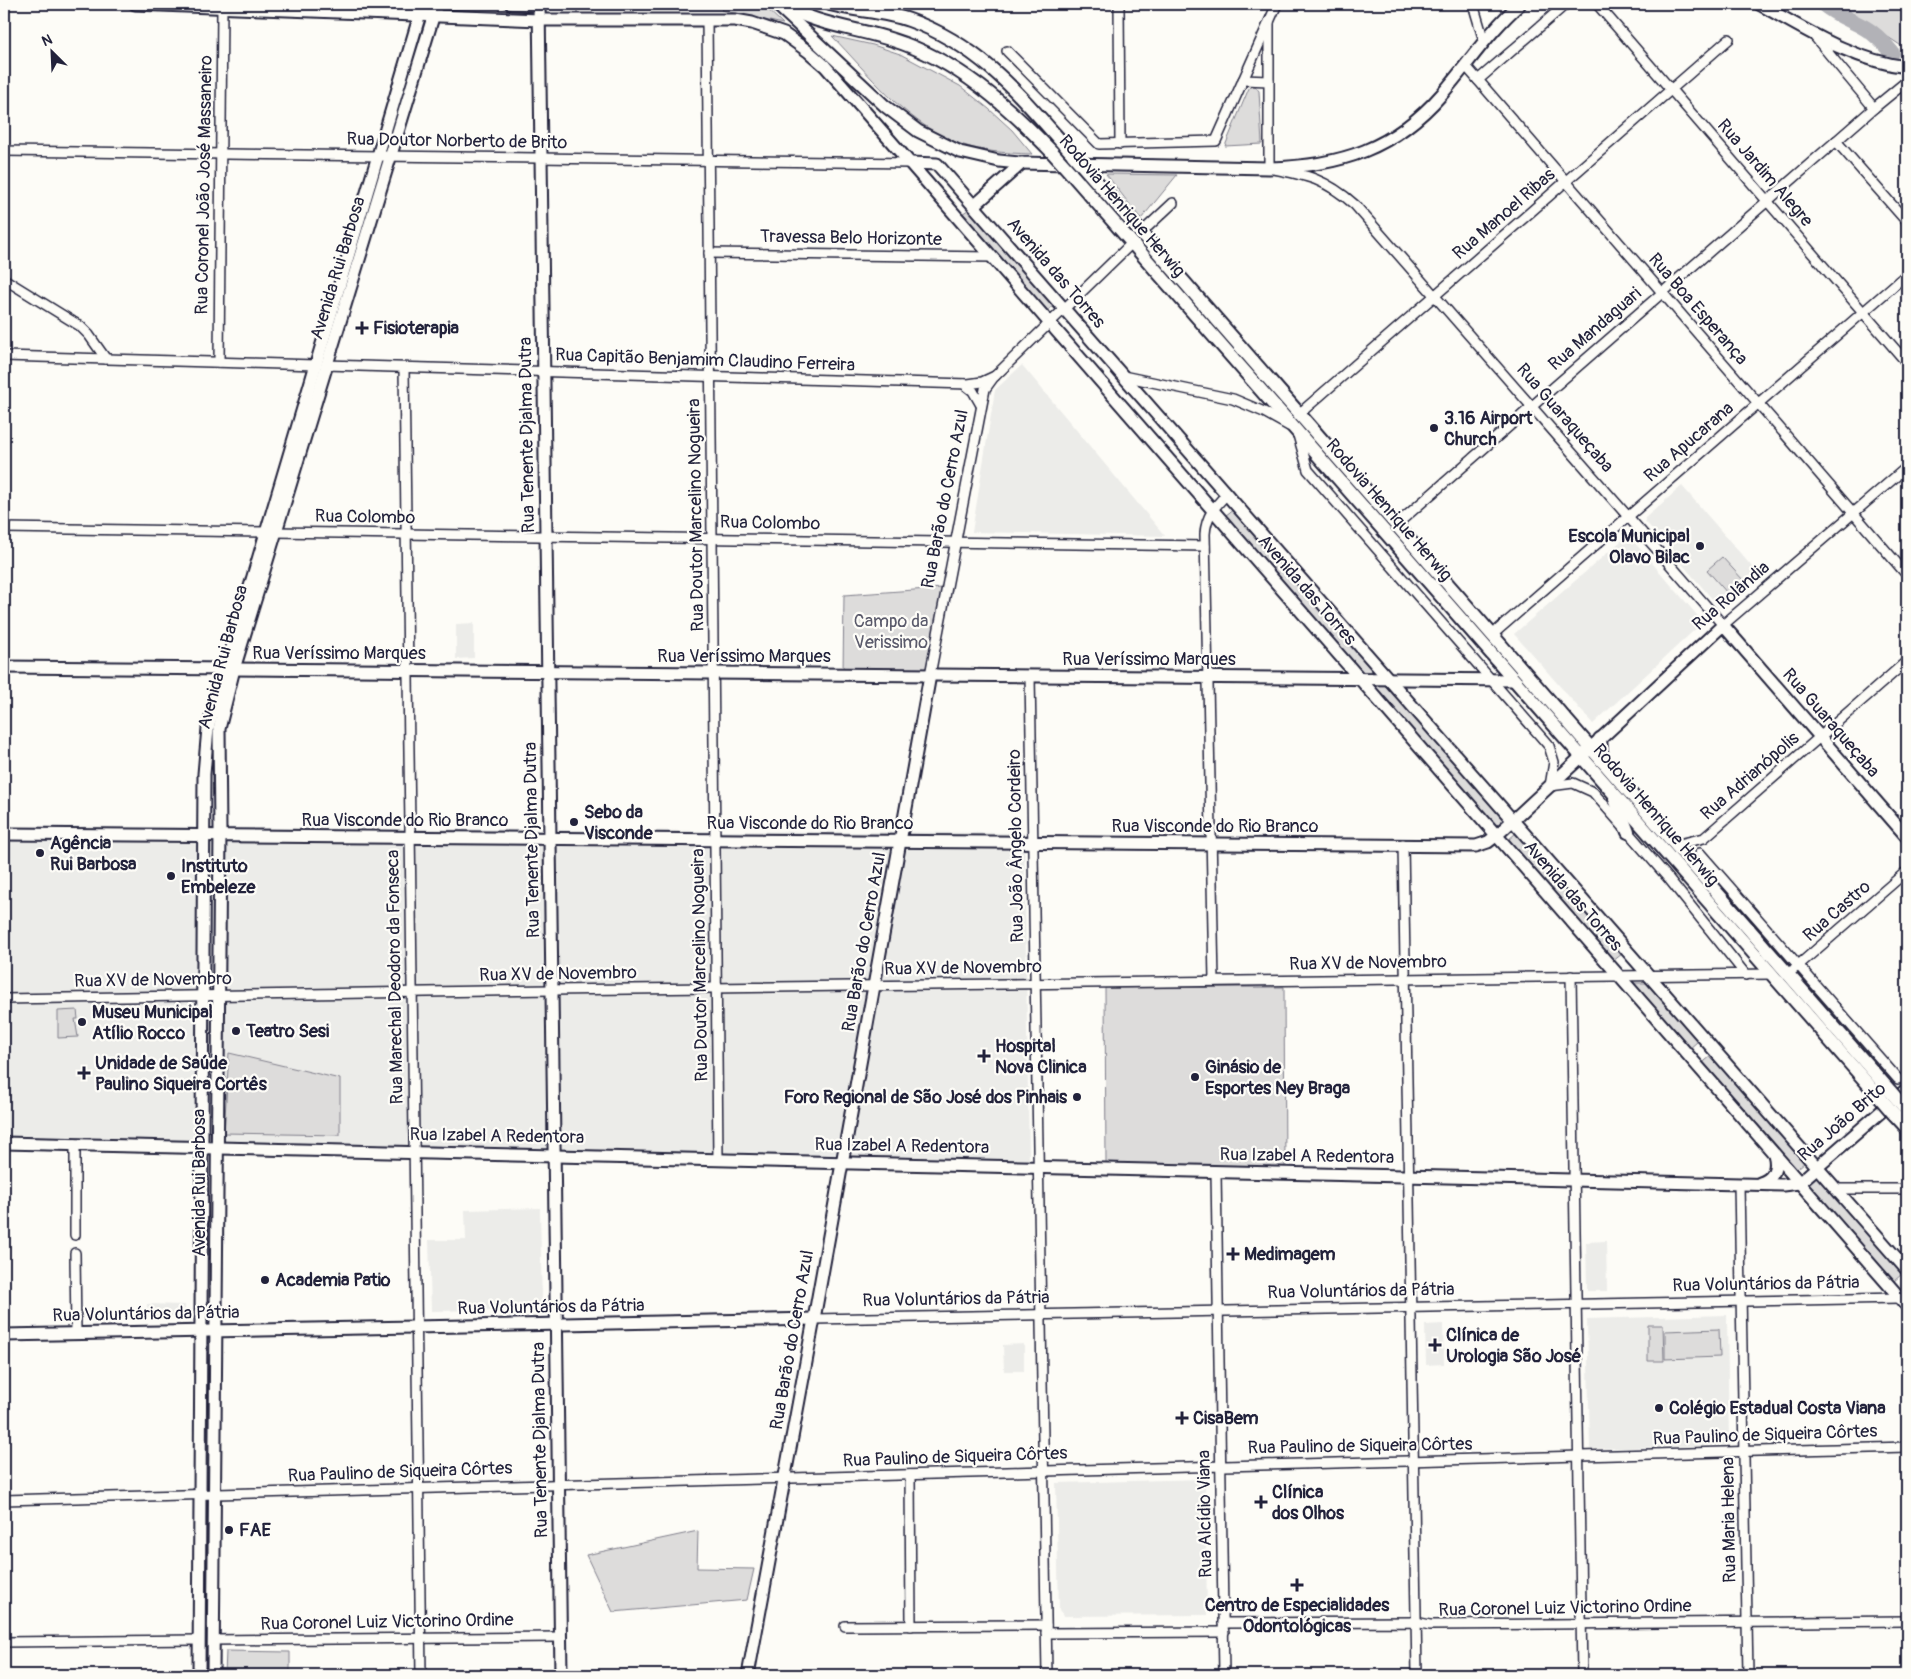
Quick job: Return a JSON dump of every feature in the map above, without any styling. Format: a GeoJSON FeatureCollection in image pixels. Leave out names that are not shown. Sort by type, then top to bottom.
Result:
{"type":"FeatureCollection","features":[{"type":"Feature","properties":{"kind":"highway","name":"Rodovia Henrique Herwig"},"geometry":{"type":"LineString","coordinates":[[782,4],[806,16],[894,40],[933,57],[968,78],[1008,108],[1070,172],[1515,680],[1591,748],[1611,790],[1772,974],[1901,1110],[1907,1128]]}},
{"type":"Feature","properties":{"kind":"highway","name":"Rodovia Henrique Herwig"},"geometry":{"type":"LineString","coordinates":[[830,4],[908,20],[957,42],[974,53],[1001,76],[1089,173],[1788,974],[1886,1096]]}},
{"type":"Feature","properties":{"kind":"highway"},"geometry":{"type":"LineString","coordinates":[[1611,790],[1628,832]]}},
{"type":"Feature","properties":{"kind":"main road"},"geometry":{"type":"LineString","coordinates":[[135,4],[222,7],[435,9],[539,20],[735,20],[768,27],[784,34],[799,43],[825,66],[918,130],[960,152],[999,161],[1022,163],[1269,168],[1318,165],[1344,159],[1380,145],[1412,124],[1443,93],[1484,41],[1520,4]]}},
{"type":"Feature","properties":{"kind":"main road"},"geometry":{"type":"LineString","coordinates":[[510,4],[539,4]]}},
{"type":"Feature","properties":{"kind":"main road","name":"Rua Tenente Djalma Dutra"},"geometry":{"type":"LineString","coordinates":[[539,4],[561,1675]]}},
{"type":"Feature","properties":{"kind":"main road"},"geometry":{"type":"LineString","coordinates":[[776,4],[885,106]]}},
{"type":"Feature","properties":{"kind":"main road"},"geometry":{"type":"LineString","coordinates":[[1759,4],[1858,55],[1907,67]]}},
{"type":"Feature","properties":{"kind":"main road","name":"Avenida Rui Barbosa"},"geometry":{"type":"LineString","coordinates":[[199,1675],[204,774],[208,728],[229,669],[321,365],[378,156],[422,9]]}},
{"type":"Feature","properties":{"kind":"main road","name":"Avenida Rui Barbosa"},"geometry":{"type":"LineString","coordinates":[[321,365],[390,156],[435,9]]}},
{"type":"Feature","properties":{"kind":"main road","name":"Avenida das Torres"},"geometry":{"type":"LineString","coordinates":[[825,66],[1213,508],[1799,1183],[1905,1299]]}},
{"type":"Feature","properties":{"kind":"main road","name":"Avenida das Torres"},"geometry":{"type":"LineString","coordinates":[[910,163],[937,164],[1907,1270]]}},
{"type":"Feature","properties":{"kind":"main road"},"geometry":{"type":"LineString","coordinates":[[954,213],[971,203],[1022,163]]}},
{"type":"Feature","properties":{"kind":"main road","name":"Rua Guaraqueçaba"},"geometry":{"type":"LineString","coordinates":[[1722,625],[1907,837]]}},
{"type":"Feature","properties":{"kind":"main road","name":"Rua Rolândia"},"geometry":{"type":"LineString","coordinates":[[1591,748],[1722,625]]}},
{"type":"Feature","properties":{"kind":"main road","name":"Rua Veríssimo Marques"},"geometry":{"type":"LineString","coordinates":[[4,668],[1515,680]]}},
{"type":"Feature","properties":{"kind":"main road","name":"Avenida Rui Barbosa"},"geometry":{"type":"LineString","coordinates":[[213,1675],[220,836],[219,729],[229,669]]}},
{"type":"Feature","properties":{"kind":"main road","name":"Rua Barão do Cerro Azul"},"geometry":{"type":"LineString","coordinates":[[748,1675],[930,675]]}},
{"type":"Feature","properties":{"kind":"main road","name":"Rua Visconde do Rio Branco"},"geometry":{"type":"LineString","coordinates":[[4,834],[1476,846],[1488,842],[1497,835],[1591,748]]}},
{"type":"Feature","properties":{"kind":"main road"},"geometry":{"type":"LineString","coordinates":[[1694,1062],[1694,1055],[1698,1049],[1704,1046],[1710,1047]]}},
{"type":"Feature","properties":{"kind":"main road","name":"Rua João Brito"},"geometry":{"type":"LineString","coordinates":[[1799,1183],[1907,1089]]}},
{"type":"Feature","properties":{"kind":"main road","name":"Rua Izabel A Redentora"},"geometry":{"type":"LineString","coordinates":[[4,1143],[202,1146],[1783,1185],[1799,1183]]}},
{"type":"Feature","properties":{"kind":"main road"},"geometry":{"type":"LineString","coordinates":[[1756,1184],[1766,1181],[1774,1172],[1776,1166],[1774,1154]]}},
{"type":"Feature","properties":{"kind":"main road","name":"Rua Voluntários da Pátria"},"geometry":{"type":"LineString","coordinates":[[4,1335],[814,1319]]}},
{"type":"Feature","properties":{"kind":"street"},"geometry":{"type":"LineString","coordinates":[[1119,4],[1120,144]]}},
{"type":"Feature","properties":{"kind":"street"},"geometry":{"type":"LineString","coordinates":[[1007,51],[1099,144],[1216,141],[1277,4]]}},
{"type":"Feature","properties":{"kind":"street"},"geometry":{"type":"LineString","coordinates":[[1473,4],[1484,41]]}},
{"type":"Feature","properties":{"kind":"street"},"geometry":{"type":"LineString","coordinates":[[1478,80],[1566,4]]}},
{"type":"Feature","properties":{"kind":"street","name":"Rua Jardim Alegre"},"geometry":{"type":"LineString","coordinates":[[1597,4],[1907,363]]}},
{"type":"Feature","properties":{"kind":"street","name":"Rua Coronel João José Massaneiro"},"geometry":{"type":"LineString","coordinates":[[219,362],[222,7]]}},
{"type":"Feature","properties":{"kind":"street","name":"Rua Doutor Marcelino Nogueira"},"geometry":{"type":"LineString","coordinates":[[707,20],[718,1159]]}},
{"type":"Feature","properties":{"kind":"street"},"geometry":{"type":"LineString","coordinates":[[1269,22],[1269,168]]}},
{"type":"Feature","properties":{"kind":"street"},"geometry":{"type":"LineString","coordinates":[[1812,32],[1874,108]]}},
{"type":"Feature","properties":{"kind":"street","name":"Rua Manoel Ribas"},"geometry":{"type":"LineString","coordinates":[[1299,414],[1729,39]]}},
{"type":"Feature","properties":{"kind":"street","name":"Rua Boa Esperança"},"geometry":{"type":"LineString","coordinates":[[1465,65],[1907,575]]}},
{"type":"Feature","properties":{"kind":"street"},"geometry":{"type":"LineString","coordinates":[[1243,80],[1269,81]]}},
{"type":"Feature","properties":{"kind":"street","name":"Rua Mandaguari"},"geometry":{"type":"LineString","coordinates":[[1396,525],[1907,81]]}},
{"type":"Feature","properties":{"kind":"street"},"geometry":{"type":"LineString","coordinates":[[1836,141],[1907,222]]}},
{"type":"Feature","properties":{"kind":"street","name":"Rua Doutor Norberto de Brito"},"geometry":{"type":"LineString","coordinates":[[4,151],[910,163]]}},
{"type":"Feature","properties":{"kind":"street","name":"Rua Guaraqueçaba"},"geometry":{"type":"LineString","coordinates":[[1269,168],[1313,177],[1328,184],[1342,194],[1369,220],[1722,625]]}},
{"type":"Feature","properties":{"kind":"street"},"geometry":{"type":"LineString","coordinates":[[1141,233],[1173,203]]}},
{"type":"Feature","properties":{"kind":"street","name":"Rua Barão do Cerro Azul"},"geometry":{"type":"LineString","coordinates":[[930,675],[954,542],[985,389],[995,376],[1132,243]]}},
{"type":"Feature","properties":{"kind":"street","name":"Travessa Belo Horizonte"},"geometry":{"type":"LineString","coordinates":[[709,253],[992,257]]}},
{"type":"Feature","properties":{"kind":"street","name":"Rua Apucarana"},"geometry":{"type":"LineString","coordinates":[[1492,635],[1907,274]]}},
{"type":"Feature","properties":{"kind":"street"},"geometry":{"type":"LineString","coordinates":[[4,279],[80,326],[106,359]]}},
{"type":"Feature","properties":{"kind":"street","name":"Rua Capitão Benjamim Claudino Ferreira"},"geometry":{"type":"LineString","coordinates":[[4,356],[964,384],[982,382],[995,376]]}},
{"type":"Feature","properties":{"kind":"street","name":"Rua Marechal Deodoro da Fonseca"},"geometry":{"type":"LineString","coordinates":[[404,368],[421,1675]]}},
{"type":"Feature","properties":{"kind":"street"},"geometry":{"type":"LineString","coordinates":[[1123,376],[1233,399],[1264,412],[1296,430],[1308,470],[1549,746],[1554,762],[1550,786],[1573,783],[1588,788],[1669,879],[1746,974]]}},
{"type":"Feature","properties":{"kind":"street"},"geometry":{"type":"LineString","coordinates":[[964,384],[973,391],[981,405]]}},
{"type":"Feature","properties":{"kind":"street","name":"Rua Rolândia"},"geometry":{"type":"LineString","coordinates":[[1722,625],[1907,467]]}},
{"type":"Feature","properties":{"kind":"street"},"geometry":{"type":"LineString","coordinates":[[1214,981],[1205,526],[1213,508],[1227,494]]}},
{"type":"Feature","properties":{"kind":"street","name":"Rua Colombo"},"geometry":{"type":"LineString","coordinates":[[4,528],[1205,546]]}},
{"type":"Feature","properties":{"kind":"street","name":"Rua Adrianópolis"},"geometry":{"type":"LineString","coordinates":[[1675,845],[1704,838],[1907,660]]}},
{"type":"Feature","properties":{"kind":"street","name":"Rua João Ângelo Cordeiro"},"geometry":{"type":"LineString","coordinates":[[1030,676],[1047,1675]]}},
{"type":"Feature","properties":{"kind":"street","name":"Rua Adrianópolis"},"geometry":{"type":"LineString","coordinates":[[1696,869],[1704,838]]}},
{"type":"Feature","properties":{"kind":"street"},"geometry":{"type":"LineString","coordinates":[[1403,844],[1417,1675]]}},
{"type":"Feature","properties":{"kind":"street"},"geometry":{"type":"LineString","coordinates":[[1700,853],[1898,1079]]}},
{"type":"Feature","properties":{"kind":"street","name":"Rua Castro"},"geometry":{"type":"LineString","coordinates":[[1788,974],[1907,871]]}},
{"type":"Feature","properties":{"kind":"street","name":"Rua XV de Novembro"},"geometry":{"type":"LineString","coordinates":[[4,999],[16,996],[218,996],[875,985],[1772,974]]}},
{"type":"Feature","properties":{"kind":"street"},"geometry":{"type":"LineString","coordinates":[[1571,976],[1582,1675]]}},
{"type":"Feature","properties":{"kind":"street"},"geometry":{"type":"LineString","coordinates":[[75,1144],[75,1235]]}},
{"type":"Feature","properties":{"kind":"street","name":"Rua Alcídio Viana"},"geometry":{"type":"LineString","coordinates":[[1216,1172],[1224,1675]]}},
{"type":"Feature","properties":{"kind":"street","name":"Rua Maria Helena"},"geometry":{"type":"LineString","coordinates":[[1739,1184],[1748,1675]]}},
{"type":"Feature","properties":{"kind":"street"},"geometry":{"type":"LineString","coordinates":[[1836,1189],[1907,1189]]}},
{"type":"Feature","properties":{"kind":"street"},"geometry":{"type":"LineString","coordinates":[[75,1253],[76,1333]]}},
{"type":"Feature","properties":{"kind":"street","name":"Rua Voluntários da Pátria"},"geometry":{"type":"LineString","coordinates":[[814,1319],[1905,1299]]}},
{"type":"Feature","properties":{"kind":"street","name":"Rua Paulino de Siqueira Côrtes"},"geometry":{"type":"LineString","coordinates":[[4,1500],[1907,1447]]}},
{"type":"Feature","properties":{"kind":"street"},"geometry":{"type":"LineString","coordinates":[[910,1474],[911,1626]]}},
{"type":"Feature","properties":{"kind":"street","name":"Rua Coronel Luiz Victorino Ordine"},"geometry":{"type":"LineString","coordinates":[[845,1626],[1046,1629],[1224,1628],[1416,1622],[1430,1625],[1907,1621]]}},
{"type":"Feature","properties":{"kind":"street","name":"Rua Coronel Luiz Victorino Ordine"},"geometry":{"type":"LineString","coordinates":[[213,1640],[560,1636]]}},
{"type":"Feature","properties":{"kind":"street"},"geometry":{"type":"LineString","coordinates":[[4,1642],[199,1640]]}},
{"type":"Feature","properties":{"kind":"shaded area"},"geometry":{"type":"Polygon","coordinates":[[[1022,365],[1165,536],[972,532],[995,390],[1022,365]]]}},
{"type":"Feature","properties":{"kind":"shaded area","name":"Escola Municipal Olavo Bilac"},"geometry":{"type":"Polygon","coordinates":[[[1682,486],[1760,576],[1724,608],[1720,608],[1645,521],[1645,518],[1682,486]]]}},
{"type":"Feature","properties":{"kind":"shaded area"},"geometry":{"type":"Polygon","coordinates":[[[1628,535],[1703,622],[1593,724],[1514,634],[1628,535]]]}},
{"type":"Feature","properties":{"kind":"shaded area"},"geometry":{"type":"Polygon","coordinates":[[[474,623],[474,658],[456,659],[456,624],[474,623]]]}},
{"type":"Feature","properties":{"kind":"shaded area"},"geometry":{"type":"Polygon","coordinates":[[[4,826],[1024,833],[1029,1161],[4,1140],[4,826]]]}},
{"type":"Feature","properties":{"kind":"shaded area"},"geometry":{"type":"Polygon","coordinates":[[[540,1208],[542,1309],[431,1311],[429,1240],[466,1240],[465,1210],[540,1208]]]}},
{"type":"Feature","properties":{"kind":"shaded area"},"geometry":{"type":"Polygon","coordinates":[[[1606,1241],[1607,1291],[1587,1291],[1586,1242],[1606,1241]]]}},
{"type":"Feature","properties":{"kind":"shaded area"},"geometry":{"type":"Polygon","coordinates":[[[147,1304],[185,1305],[185,1317],[147,1316],[147,1304]]]}},
{"type":"Feature","properties":{"kind":"shaded area","name":"Colégio Estadual Costa Viana"},"geometry":{"type":"Polygon","coordinates":[[[1727,1315],[1729,1445],[1590,1449],[1587,1319],[1727,1315]]]}},
{"type":"Feature","properties":{"kind":"shaded area","name":"Clínica de Urologia São José"},"geometry":{"type":"Polygon","coordinates":[[[1443,1324],[1444,1364],[1426,1365],[1425,1325],[1443,1324]]]}},
{"type":"Feature","properties":{"kind":"shaded area"},"geometry":{"type":"Polygon","coordinates":[[[1024,1344],[1024,1371],[1004,1371],[1003,1345],[1024,1344]]]}},
{"type":"Feature","properties":{"kind":"shaded area"},"geometry":{"type":"Polygon","coordinates":[[[1205,1479],[1207,1615],[1064,1616],[1059,1610],[1056,1483],[1205,1479]]]}},
{"type":"Feature","properties":{"kind":"green space"},"geometry":{"type":"Polygon","coordinates":[[[728,4],[762,4],[783,24],[721,10],[728,4]]]}},
{"type":"Feature","properties":{"kind":"green space"},"geometry":{"type":"Polygon","coordinates":[[[1838,4],[1907,4],[1907,57],[1903,47],[1838,4]]]}},
{"type":"Feature","properties":{"kind":"green space"},"geometry":{"type":"Polygon","coordinates":[[[832,36],[873,45],[900,54],[960,86],[1012,130],[1032,154],[972,148],[935,132],[902,109],[832,36]]]}},
{"type":"Feature","properties":{"kind":"green space"},"geometry":{"type":"Polygon","coordinates":[[[1255,86],[1259,91],[1262,144],[1225,146],[1249,88],[1255,86]]]}},
{"type":"Feature","properties":{"kind":"green space"},"geometry":{"type":"Polygon","coordinates":[[[1106,174],[1177,175],[1141,219],[1106,174]]]}},
{"type":"Feature","properties":{"kind":"green space"},"geometry":{"type":"Polygon","coordinates":[[[968,210],[1055,304],[1045,313],[960,215],[968,210]]]}},
{"type":"Feature","properties":{"kind":"green space"},"geometry":{"type":"Polygon","coordinates":[[[1233,510],[1375,671],[1362,676],[1226,515],[1233,510]]]}},
{"type":"Feature","properties":{"kind":"green space"},"geometry":{"type":"Polygon","coordinates":[[[1722,557],[1744,581],[1728,594],[1707,570],[1722,557]]]}},
{"type":"Feature","properties":{"kind":"green space","name":"Campo da Verissimo"},"geometry":{"type":"Polygon","coordinates":[[[942,588],[927,671],[843,672],[844,595],[942,588]]]}},
{"type":"Feature","properties":{"kind":"green space"},"geometry":{"type":"Polygon","coordinates":[[[1387,684],[1505,818],[1495,827],[1373,687],[1387,684]]]}},
{"type":"Feature","properties":{"kind":"green space"},"geometry":{"type":"Polygon","coordinates":[[[1516,833],[1622,954],[1613,961],[1508,840],[1516,833]]]}},
{"type":"Feature","properties":{"kind":"green space"},"geometry":{"type":"Polygon","coordinates":[[[1630,983],[1647,983],[1698,1041],[1688,1050],[1630,983]]]}},
{"type":"Feature","properties":{"kind":"green space","name":"Ginásio de Esportes Ney Braga"},"geometry":{"type":"Polygon","coordinates":[[[1284,987],[1285,1168],[1106,1164],[1105,988],[1284,987]]]}},
{"type":"Feature","properties":{"kind":"green space"},"geometry":{"type":"Polygon","coordinates":[[[77,1010],[78,1019],[75,1019],[78,1037],[58,1038],[58,1011],[77,1010]]]}},
{"type":"Feature","properties":{"kind":"green space"},"geometry":{"type":"Polygon","coordinates":[[[229,1053],[340,1079],[340,1135],[224,1133],[229,1053]]]}},
{"type":"Feature","properties":{"kind":"green space"},"geometry":{"type":"Polygon","coordinates":[[[1711,1056],[1804,1163],[1793,1172],[1700,1065],[1711,1056]]]}},
{"type":"Feature","properties":{"kind":"green space"},"geometry":{"type":"Polygon","coordinates":[[[1816,1175],[1903,1273],[1892,1283],[1805,1182],[1816,1175]]]}},
{"type":"Feature","properties":{"kind":"green space"},"geometry":{"type":"Polygon","coordinates":[[[1648,1325],[1663,1325],[1664,1361],[1648,1361],[1648,1325]]]}},
{"type":"Feature","properties":{"kind":"green space"},"geometry":{"type":"Polygon","coordinates":[[[1719,1329],[1720,1357],[1665,1359],[1665,1331],[1719,1329]]]}},
{"type":"Feature","properties":{"kind":"green space"},"geometry":{"type":"Polygon","coordinates":[[[698,1531],[697,1568],[754,1569],[747,1600],[613,1612],[586,1555],[698,1531]]]}},
{"type":"Feature","properties":{"kind":"green space"},"geometry":{"type":"Polygon","coordinates":[[[226,1651],[290,1652],[290,1675],[225,1675],[226,1651]]]}},
{"type":"Feature","properties":{"kind":"waterway"},"geometry":{"type":"LineString","coordinates":[[1823,4],[1873,33],[1892,53]]}},
{"type":"Feature","properties":{"kind":"place","name":"Fisioterapia"},"geometry":{"type":"Point","coordinates":[362,328]}},
{"type":"Feature","properties":{"kind":"place","name":"3.16 Airport Church"},"geometry":{"type":"Point","coordinates":[1434,428]}},
{"type":"Feature","properties":{"kind":"place","name":"Escola Municipal Olavo Bilac"},"geometry":{"type":"Point","coordinates":[1700,546]}},
{"type":"Feature","properties":{"kind":"place","name":"Sebo da Visconde"},"geometry":{"type":"Point","coordinates":[574,822]}},
{"type":"Feature","properties":{"kind":"place","name":"Agência Rui Barbosa"},"geometry":{"type":"Point","coordinates":[40,853]}},
{"type":"Feature","properties":{"kind":"place","name":"Instituto Embeleze"},"geometry":{"type":"Point","coordinates":[171,876]}},
{"type":"Feature","properties":{"kind":"place","name":"Museu Municipal Atílio Rocco"},"geometry":{"type":"Point","coordinates":[82,1022]}},
{"type":"Feature","properties":{"kind":"place","name":"Teatro Sesi"},"geometry":{"type":"Point","coordinates":[236,1031]}},
{"type":"Feature","properties":{"kind":"place","name":"Hospital Nova Clinica"},"geometry":{"type":"Point","coordinates":[984,1056]}},
{"type":"Feature","properties":{"kind":"place","name":"Unidade de Saúde Paulino Siqueira Cortês"},"geometry":{"type":"Point","coordinates":[84,1073]}},
{"type":"Feature","properties":{"kind":"place","name":"Ginásio de Esportes Ney Braga"},"geometry":{"type":"Point","coordinates":[1195,1077]}},
{"type":"Feature","properties":{"kind":"place","name":"Foro Regional de São José dos Pinhais"},"geometry":{"type":"Point","coordinates":[1077,1097]}},
{"type":"Feature","properties":{"kind":"place","name":"Medimagem"},"geometry":{"type":"Point","coordinates":[1233,1254]}},
{"type":"Feature","properties":{"kind":"place","name":"Academia Patio"},"geometry":{"type":"Point","coordinates":[265,1280]}},
{"type":"Feature","properties":{"kind":"place","name":"Clínica de Urologia São José"},"geometry":{"type":"Point","coordinates":[1435,1345]}},
{"type":"Feature","properties":{"kind":"place","name":"Colégio Estadual Costa Viana"},"geometry":{"type":"Point","coordinates":[1659,1408]}},
{"type":"Feature","properties":{"kind":"place","name":"CisaBem"},"geometry":{"type":"Point","coordinates":[1182,1418]}},
{"type":"Feature","properties":{"kind":"place","name":"Clínica dos Olhos"},"geometry":{"type":"Point","coordinates":[1261,1502]}},
{"type":"Feature","properties":{"kind":"place","name":"FAE"},"geometry":{"type":"Point","coordinates":[229,1530]}},
{"type":"Feature","properties":{"kind":"place","name":"Centro de Especialidades Odontológicas"},"geometry":{"type":"Point","coordinates":[1297,1585]}}]}
